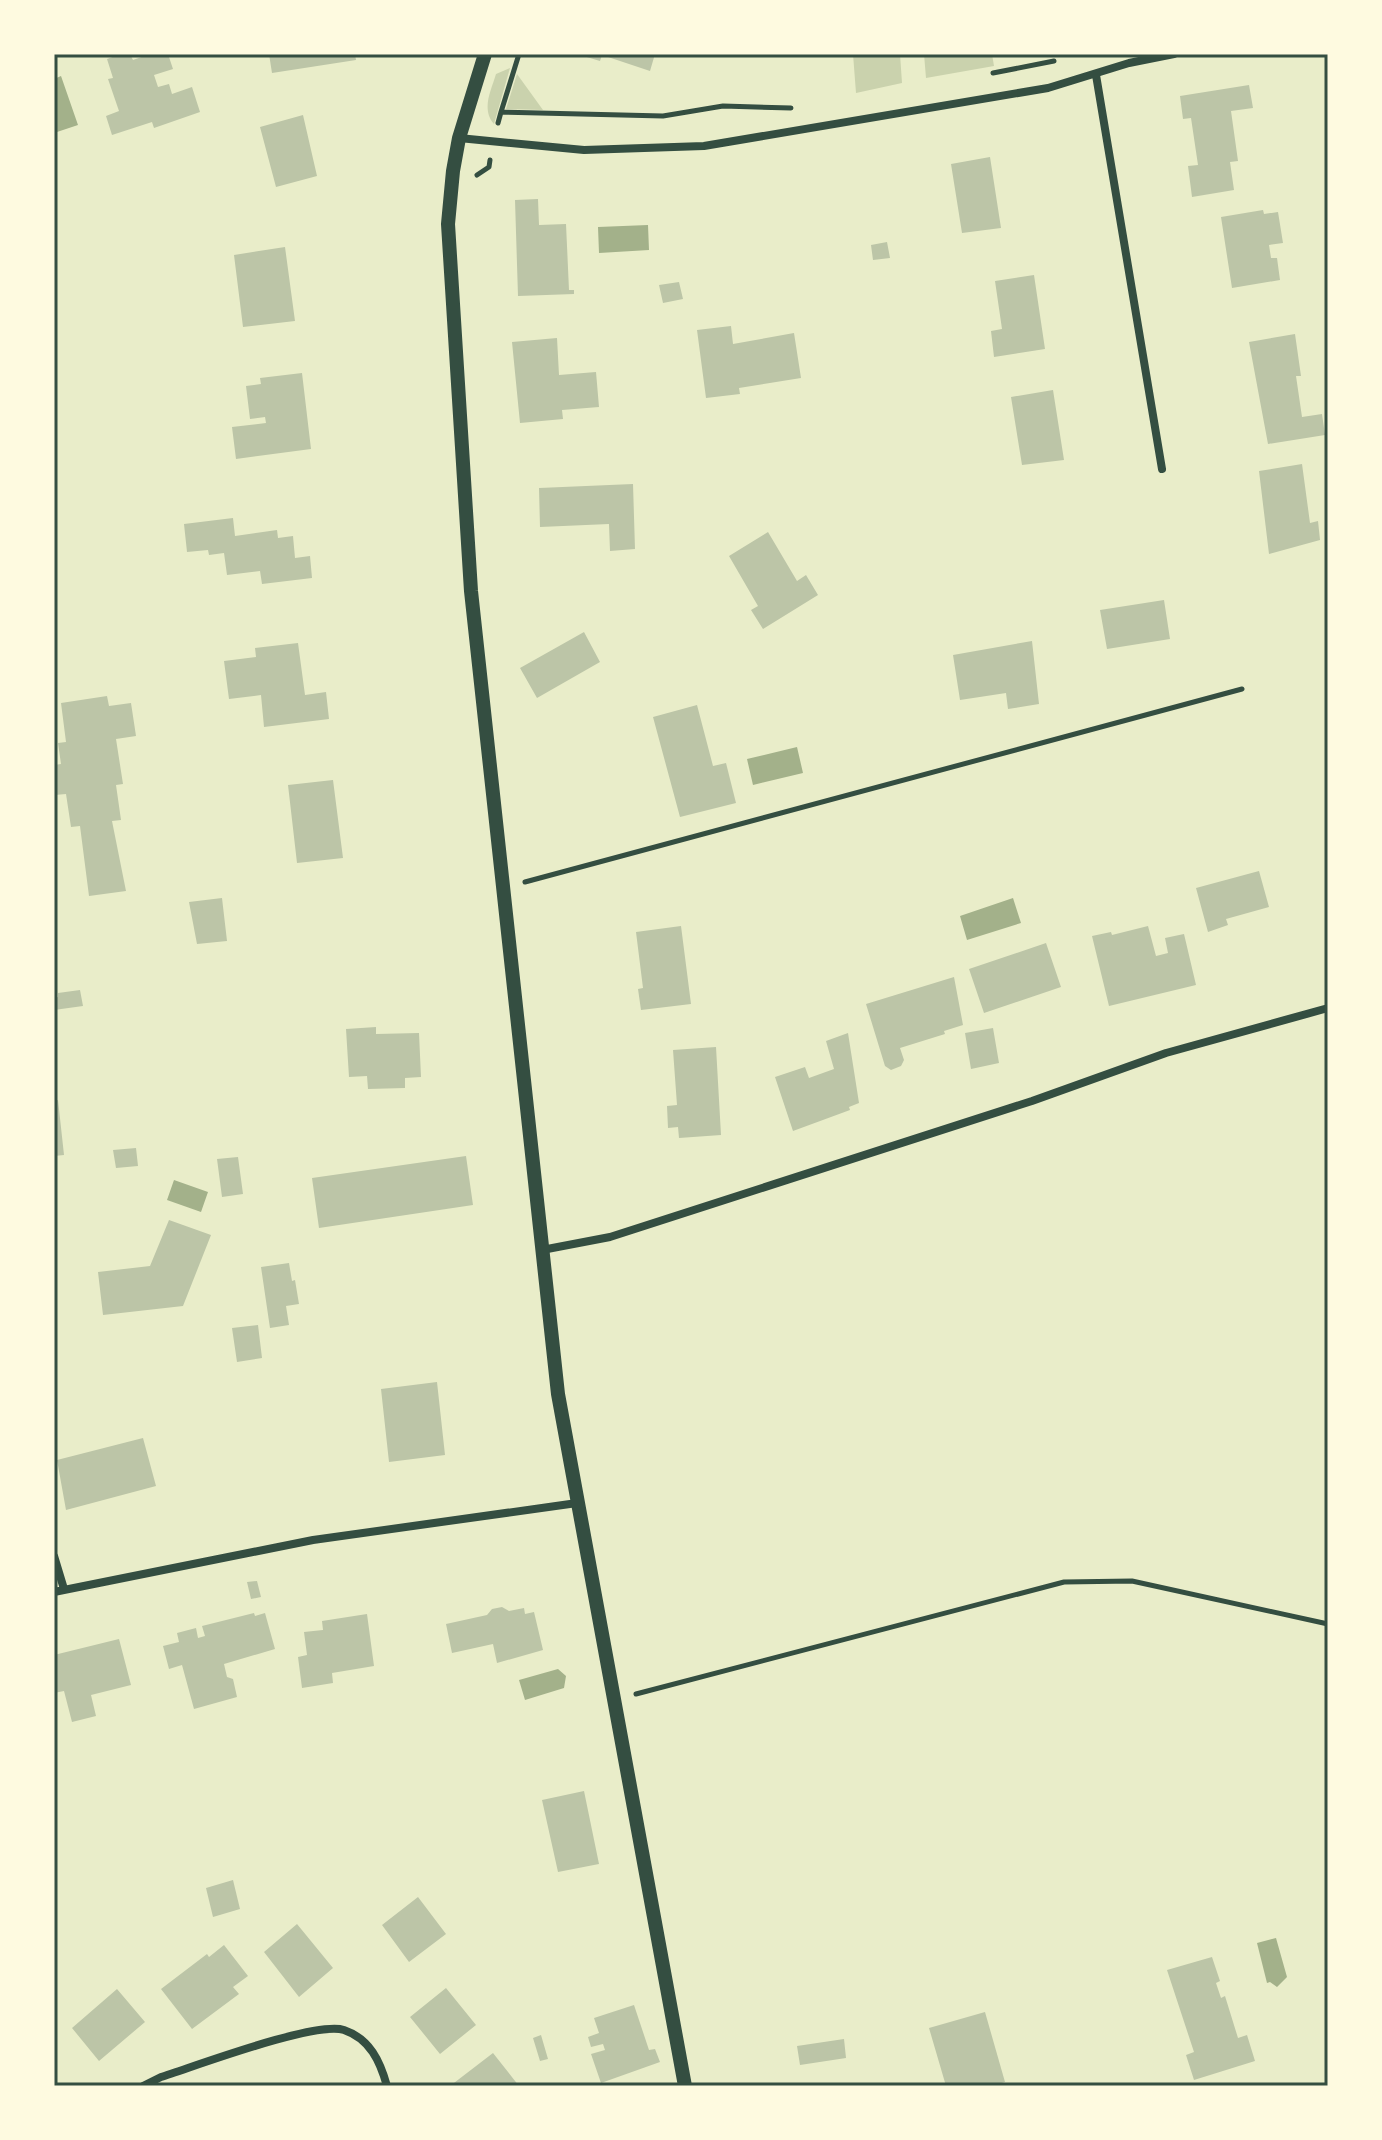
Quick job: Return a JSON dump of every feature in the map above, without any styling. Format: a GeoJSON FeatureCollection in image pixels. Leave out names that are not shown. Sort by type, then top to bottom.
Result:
{"type":"FeatureCollection","features":[{"type":"Feature","properties":{"kind":"street"},"geometry":{"type":"LineString","coordinates":[[485,54],[459,138],[448,224],[467,544],[501,888],[558,1394],[685,2086]]}},
{"type":"Feature","properties":{"kind":"street"},"geometry":{"type":"LineString","coordinates":[[459,138],[584,150],[704,146],[1048,88],[1129,63],[1174,54]]}},
{"type":"Feature","properties":{"kind":"street"},"geometry":{"type":"LineString","coordinates":[[1096,75],[1162,469]]}},
{"type":"Feature","properties":{"kind":"street"},"geometry":{"type":"LineString","coordinates":[[542,1250],[610,1237],[1017,1106],[1166,1053],[1328,1008]]}},
{"type":"Feature","properties":{"kind":"street"},"geometry":{"type":"LineString","coordinates":[[54,1592],[313,1540],[577,1503]]}},
{"type":"Feature","properties":{"kind":"street"},"geometry":{"type":"LineString","coordinates":[[54,1556],[64,1589]]}},
{"type":"Feature","properties":{"kind":"street"},"geometry":{"type":"LineString","coordinates":[[143,2086],[161,2077],[293,2035],[333,2028],[347,2031],[365,2042],[375,2053],[387,2086]]}},
{"type":"Feature","properties":{"kind":"path"},"geometry":{"type":"LineString","coordinates":[[453,171],[476,176],[489,167],[492,141],[519,54]]}},
{"type":"Feature","properties":{"kind":"path"},"geometry":{"type":"LineString","coordinates":[[993,73],[1055,61]]}},
{"type":"Feature","properties":{"kind":"path"},"geometry":{"type":"LineString","coordinates":[[501,112],[663,116],[723,106],[805,108]]}},
{"type":"Feature","properties":{"kind":"path"},"geometry":{"type":"LineString","coordinates":[[501,888],[1242,689]]}},
{"type":"Feature","properties":{"kind":"path"},"geometry":{"type":"LineString","coordinates":[[614,1700],[1064,1582],[1132,1581],[1328,1624]]}},
{"type":"Feature","properties":{"kind":"shaded area"},"geometry":{"type":"Polygon","coordinates":[[[853,54],[900,54],[902,83],[856,93],[853,54]]]}},
{"type":"Feature","properties":{"kind":"shaded area"},"geometry":{"type":"Polygon","coordinates":[[[924,54],[992,54],[994,66],[926,78],[924,54]]]}},
{"type":"Feature","properties":{"kind":"shaded area"},"geometry":{"type":"Polygon","coordinates":[[[510,68],[494,124],[488,112],[490,93],[496,74],[510,68]]]}},
{"type":"Feature","properties":{"kind":"shaded area"},"geometry":{"type":"Polygon","coordinates":[[[517,74],[543,110],[506,109],[517,74]]]}},
{"type":"Feature","properties":{"kind":"shaded area"},"geometry":{"type":"Polygon","coordinates":[[[61,76],[78,125],[54,133],[54,79],[61,76]]]}},
{"type":"Feature","properties":{"kind":"shaded area"},"geometry":{"type":"Polygon","coordinates":[[[648,225],[649,250],[599,253],[598,227],[648,225]]]}},
{"type":"Feature","properties":{"kind":"shaded area"},"geometry":{"type":"Polygon","coordinates":[[[797,747],[803,773],[753,785],[747,759],[797,747]]]}},
{"type":"Feature","properties":{"kind":"shaded area"},"geometry":{"type":"Polygon","coordinates":[[[1013,898],[1021,923],[967,940],[960,916],[1013,898]]]}},
{"type":"Feature","properties":{"kind":"shaded area"},"geometry":{"type":"Polygon","coordinates":[[[174,1180],[208,1192],[201,1212],[167,1200],[174,1180]]]}},
{"type":"Feature","properties":{"kind":"shaded area"},"geometry":{"type":"Polygon","coordinates":[[[558,1669],[566,1676],[564,1688],[525,1700],[519,1680],[558,1669]]]}},
{"type":"Feature","properties":{"kind":"shaded area"},"geometry":{"type":"Polygon","coordinates":[[[1276,1938],[1287,1977],[1277,1987],[1267,1983],[1257,1943],[1276,1938]]]}},
{"type":"Feature","properties":{"kind":"building"},"geometry":{"type":"Polygon","coordinates":[[[130,54],[133,60],[150,54],[168,54],[173,69],[154,75],[158,87],[169,84],[172,94],[192,87],[200,112],[154,128],[152,122],[112,135],[106,116],[119,111],[108,79],[113,78],[107,59],[130,54]]]}},
{"type":"Feature","properties":{"kind":"building"},"geometry":{"type":"Polygon","coordinates":[[[269,54],[355,54],[356,60],[272,73],[269,54]]]}},
{"type":"Feature","properties":{"kind":"building"},"geometry":{"type":"Polygon","coordinates":[[[655,54],[650,71],[602,55],[600,61],[580,55],[655,54]]]}},
{"type":"Feature","properties":{"kind":"building"},"geometry":{"type":"Polygon","coordinates":[[[1249,85],[1253,108],[1231,111],[1238,161],[1230,162],[1234,190],[1192,197],[1188,166],[1198,165],[1191,118],[1183,119],[1180,96],[1249,85]]]}},
{"type":"Feature","properties":{"kind":"building"},"geometry":{"type":"Polygon","coordinates":[[[303,115],[317,176],[276,187],[260,127],[303,115]]]}},
{"type":"Feature","properties":{"kind":"building"},"geometry":{"type":"Polygon","coordinates":[[[990,157],[1001,228],[962,233],[951,164],[990,157]]]}},
{"type":"Feature","properties":{"kind":"building"},"geometry":{"type":"Polygon","coordinates":[[[538,199],[539,225],[566,224],[569,290],[574,290],[574,294],[518,296],[515,200],[538,199]]]}},
{"type":"Feature","properties":{"kind":"building"},"geometry":{"type":"Polygon","coordinates":[[[1263,210],[1264,214],[1278,212],[1283,243],[1269,245],[1271,258],[1277,258],[1280,280],[1232,288],[1221,217],[1263,210]]]}},
{"type":"Feature","properties":{"kind":"building"},"geometry":{"type":"Polygon","coordinates":[[[887,242],[890,258],[873,260],[871,245],[887,242]]]}},
{"type":"Feature","properties":{"kind":"building"},"geometry":{"type":"Polygon","coordinates":[[[285,247],[295,321],[243,327],[234,255],[285,247]]]}},
{"type":"Feature","properties":{"kind":"building"},"geometry":{"type":"Polygon","coordinates":[[[1034,275],[1045,349],[994,357],[991,331],[1002,329],[995,281],[1034,275]]]}},
{"type":"Feature","properties":{"kind":"building"},"geometry":{"type":"Polygon","coordinates":[[[679,282],[683,299],[663,303],[659,285],[679,282]]]}},
{"type":"Feature","properties":{"kind":"building"},"geometry":{"type":"Polygon","coordinates":[[[731,326],[733,344],[794,333],[801,378],[739,388],[740,394],[706,398],[697,330],[731,326]]]}},
{"type":"Feature","properties":{"kind":"building"},"geometry":{"type":"Polygon","coordinates":[[[1295,334],[1301,376],[1296,376],[1302,417],[1322,414],[1325,435],[1268,444],[1249,342],[1295,334]]]}},
{"type":"Feature","properties":{"kind":"building"},"geometry":{"type":"Polygon","coordinates":[[[557,338],[559,375],[596,372],[599,407],[562,410],[563,419],[520,423],[512,342],[557,338]]]}},
{"type":"Feature","properties":{"kind":"building"},"geometry":{"type":"Polygon","coordinates":[[[302,373],[311,449],[236,459],[232,427],[266,423],[265,417],[250,419],[246,386],[261,384],[260,378],[302,373]]]}},
{"type":"Feature","properties":{"kind":"building"},"geometry":{"type":"Polygon","coordinates":[[[1053,390],[1064,460],[1022,465],[1011,397],[1053,390]]]}},
{"type":"Feature","properties":{"kind":"building"},"geometry":{"type":"Polygon","coordinates":[[[1302,464],[1310,523],[1318,521],[1320,540],[1269,554],[1259,471],[1302,464]]]}},
{"type":"Feature","properties":{"kind":"building"},"geometry":{"type":"Polygon","coordinates":[[[633,484],[635,549],[610,551],[609,524],[540,527],[539,488],[633,484]]]}},
{"type":"Feature","properties":{"kind":"building"},"geometry":{"type":"Polygon","coordinates":[[[233,518],[235,536],[277,530],[278,538],[293,536],[295,558],[310,556],[312,578],[262,584],[260,571],[227,575],[224,553],[209,555],[208,550],[187,552],[184,524],[233,518]]]}},
{"type":"Feature","properties":{"kind":"building"},"geometry":{"type":"Polygon","coordinates":[[[768,532],[797,581],[806,575],[818,595],[763,629],[751,610],[758,606],[729,556],[768,532]]]}},
{"type":"Feature","properties":{"kind":"building"},"geometry":{"type":"Polygon","coordinates":[[[1164,600],[1170,639],[1107,649],[1100,610],[1164,600]]]}},
{"type":"Feature","properties":{"kind":"building"},"geometry":{"type":"Polygon","coordinates":[[[584,632],[600,662],[537,698],[520,668],[584,632]]]}},
{"type":"Feature","properties":{"kind":"building"},"geometry":{"type":"Polygon","coordinates":[[[1032,641],[1039,704],[1008,709],[1006,693],[960,700],[953,655],[1032,641]]]}},
{"type":"Feature","properties":{"kind":"building"},"geometry":{"type":"Polygon","coordinates":[[[298,643],[305,695],[326,692],[329,719],[264,727],[261,695],[229,699],[224,661],[256,657],[255,648],[298,643]]]}},
{"type":"Feature","properties":{"kind":"building"},"geometry":{"type":"Polygon","coordinates":[[[107,696],[109,706],[131,703],[136,736],[116,739],[123,784],[116,785],[121,820],[112,821],[126,891],[89,896],[80,826],[71,827],[66,794],[55,795],[54,765],[61,764],[58,743],[66,742],[61,703],[107,696]]]}},
{"type":"Feature","properties":{"kind":"building"},"geometry":{"type":"Polygon","coordinates":[[[697,705],[713,766],[726,763],[736,803],[680,817],[653,717],[697,705]]]}},
{"type":"Feature","properties":{"kind":"building"},"geometry":{"type":"Polygon","coordinates":[[[333,780],[343,858],[297,863],[288,785],[333,780]]]}},
{"type":"Feature","properties":{"kind":"building"},"geometry":{"type":"Polygon","coordinates":[[[1259,871],[1269,907],[1226,919],[1228,925],[1208,932],[1196,888],[1259,871]]]}},
{"type":"Feature","properties":{"kind":"building"},"geometry":{"type":"Polygon","coordinates":[[[222,898],[227,941],[197,944],[189,902],[222,898]]]}},
{"type":"Feature","properties":{"kind":"building"},"geometry":{"type":"Polygon","coordinates":[[[681,926],[691,1004],[641,1010],[638,989],[643,988],[636,932],[681,926]]]}},
{"type":"Feature","properties":{"kind":"building"},"geometry":{"type":"Polygon","coordinates":[[[1148,926],[1156,956],[1168,953],[1165,938],[1184,934],[1196,985],[1109,1006],[1092,936],[1111,932],[1112,935],[1148,926]]]}},
{"type":"Feature","properties":{"kind":"building"},"geometry":{"type":"Polygon","coordinates":[[[1046,943],[1061,987],[984,1013],[969,969],[1046,943]]]}},
{"type":"Feature","properties":{"kind":"building"},"geometry":{"type":"Polygon","coordinates":[[[954,977],[963,1025],[900,1048],[904,1060],[901,1066],[891,1070],[885,1066],[866,1004],[954,977]]]}},
{"type":"Feature","properties":{"kind":"building"},"geometry":{"type":"Polygon","coordinates":[[[80,990],[83,1006],[54,1010],[54,998],[58,997],[58,993],[80,990]]]}},
{"type":"Feature","properties":{"kind":"building"},"geometry":{"type":"Polygon","coordinates":[[[376,1027],[376,1034],[419,1033],[421,1077],[405,1078],[405,1088],[368,1089],[367,1076],[349,1077],[346,1029],[376,1027]]]}},
{"type":"Feature","properties":{"kind":"building"},"geometry":{"type":"Polygon","coordinates":[[[993,1028],[999,1063],[971,1069],[965,1033],[993,1028]]]}},
{"type":"Feature","properties":{"kind":"building"},"geometry":{"type":"Polygon","coordinates":[[[848,1033],[859,1103],[849,1107],[850,1110],[793,1131],[775,1077],[805,1067],[809,1078],[834,1069],[826,1041],[848,1033]]]}},
{"type":"Feature","properties":{"kind":"building"},"geometry":{"type":"Polygon","coordinates":[[[716,1047],[721,1135],[679,1138],[678,1127],[668,1128],[667,1106],[677,1105],[673,1050],[716,1047]]]}},
{"type":"Feature","properties":{"kind":"building"},"geometry":{"type":"Polygon","coordinates":[[[58,1100],[64,1155],[54,1156],[54,1101],[58,1100]]]}},
{"type":"Feature","properties":{"kind":"building"},"geometry":{"type":"Polygon","coordinates":[[[136,1148],[138,1166],[116,1168],[113,1150],[136,1148]]]}},
{"type":"Feature","properties":{"kind":"building"},"geometry":{"type":"Polygon","coordinates":[[[466,1156],[473,1205],[319,1228],[312,1178],[466,1156]]]}},
{"type":"Feature","properties":{"kind":"building"},"geometry":{"type":"Polygon","coordinates":[[[238,1157],[243,1194],[222,1197],[217,1159],[238,1157]]]}},
{"type":"Feature","properties":{"kind":"building"},"geometry":{"type":"Polygon","coordinates":[[[169,1220],[211,1235],[183,1306],[103,1315],[98,1272],[150,1266],[169,1220]]]}},
{"type":"Feature","properties":{"kind":"building"},"geometry":{"type":"Polygon","coordinates":[[[289,1263],[299,1304],[286,1306],[289,1325],[270,1328],[261,1267],[289,1263]]]}},
{"type":"Feature","properties":{"kind":"building"},"geometry":{"type":"Polygon","coordinates":[[[258,1325],[262,1358],[237,1362],[232,1328],[258,1325]]]}},
{"type":"Feature","properties":{"kind":"building"},"geometry":{"type":"Polygon","coordinates":[[[437,1382],[445,1455],[389,1462],[381,1389],[437,1382]]]}},
{"type":"Feature","properties":{"kind":"building"},"geometry":{"type":"Polygon","coordinates":[[[143,1438],[156,1486],[66,1510],[57,1460],[143,1438]]]}},
{"type":"Feature","properties":{"kind":"building"},"geometry":{"type":"Polygon","coordinates":[[[257,1581],[261,1597],[251,1599],[247,1582],[257,1581]]]}},
{"type":"Feature","properties":{"kind":"building"},"geometry":{"type":"Polygon","coordinates":[[[502,1607],[509,1611],[524,1608],[525,1614],[534,1612],[543,1650],[497,1663],[493,1644],[452,1653],[446,1624],[487,1615],[492,1609],[502,1607]]]}},
{"type":"Feature","properties":{"kind":"building"},"geometry":{"type":"Polygon","coordinates":[[[254,1613],[255,1616],[265,1613],[275,1649],[224,1664],[227,1677],[233,1679],[237,1697],[194,1709],[182,1665],[169,1669],[163,1646],[179,1642],[177,1633],[196,1628],[198,1638],[205,1636],[202,1626],[254,1613]]]}},
{"type":"Feature","properties":{"kind":"building"},"geometry":{"type":"Polygon","coordinates":[[[367,1614],[374,1666],[332,1673],[333,1683],[302,1688],[298,1657],[307,1655],[304,1632],[323,1630],[322,1621],[367,1614]]]}},
{"type":"Feature","properties":{"kind":"building"},"geometry":{"type":"Polygon","coordinates":[[[119,1639],[131,1685],[91,1695],[96,1716],[72,1722],[64,1691],[54,1693],[54,1655],[119,1639]]]}},
{"type":"Feature","properties":{"kind":"building"},"geometry":{"type":"Polygon","coordinates":[[[584,1791],[599,1864],[558,1872],[542,1800],[584,1791]]]}},
{"type":"Feature","properties":{"kind":"building"},"geometry":{"type":"Polygon","coordinates":[[[233,1880],[240,1909],[213,1917],[206,1888],[233,1880]]]}},
{"type":"Feature","properties":{"kind":"building"},"geometry":{"type":"Polygon","coordinates":[[[418,1897],[446,1934],[409,1962],[382,1925],[418,1897]]]}},
{"type":"Feature","properties":{"kind":"building"},"geometry":{"type":"Polygon","coordinates":[[[297,1924],[333,1968],[299,1997],[264,1952],[297,1924]]]}},
{"type":"Feature","properties":{"kind":"building"},"geometry":{"type":"Polygon","coordinates":[[[224,1945],[248,1976],[233,1987],[239,1994],[192,2029],[161,1989],[224,1945]]]}},
{"type":"Feature","properties":{"kind":"building"},"geometry":{"type":"Polygon","coordinates":[[[1212,1957],[1220,1981],[1216,1983],[1221,1998],[1225,1996],[1238,2038],[1247,2035],[1255,2061],[1194,2080],[1186,2055],[1194,2052],[1167,1970],[1212,1957]]]}},
{"type":"Feature","properties":{"kind":"building"},"geometry":{"type":"Polygon","coordinates":[[[446,1988],[476,2025],[440,2054],[410,2017],[446,1988]]]}},
{"type":"Feature","properties":{"kind":"building"},"geometry":{"type":"Polygon","coordinates":[[[117,1989],[145,2022],[99,2061],[72,2028],[117,1989]]]}},
{"type":"Feature","properties":{"kind":"building"},"geometry":{"type":"Polygon","coordinates":[[[634,2005],[649,2050],[655,2049],[660,2062],[601,2083],[591,2054],[605,2050],[603,2044],[591,2047],[588,2037],[599,2033],[594,2018],[634,2005]]]}},
{"type":"Feature","properties":{"kind":"building"},"geometry":{"type":"Polygon","coordinates":[[[985,2012],[1005,2082],[991,2086],[946,2086],[929,2028],[985,2012]]]}},
{"type":"Feature","properties":{"kind":"building"},"geometry":{"type":"Polygon","coordinates":[[[541,2035],[548,2059],[540,2061],[533,2038],[541,2035]]]}},
{"type":"Feature","properties":{"kind":"building"},"geometry":{"type":"Polygon","coordinates":[[[844,2039],[846,2058],[800,2065],[797,2046],[844,2039]]]}},
{"type":"Feature","properties":{"kind":"building"},"geometry":{"type":"Polygon","coordinates":[[[493,2053],[519,2086],[450,2086],[493,2053]]]}}]}
